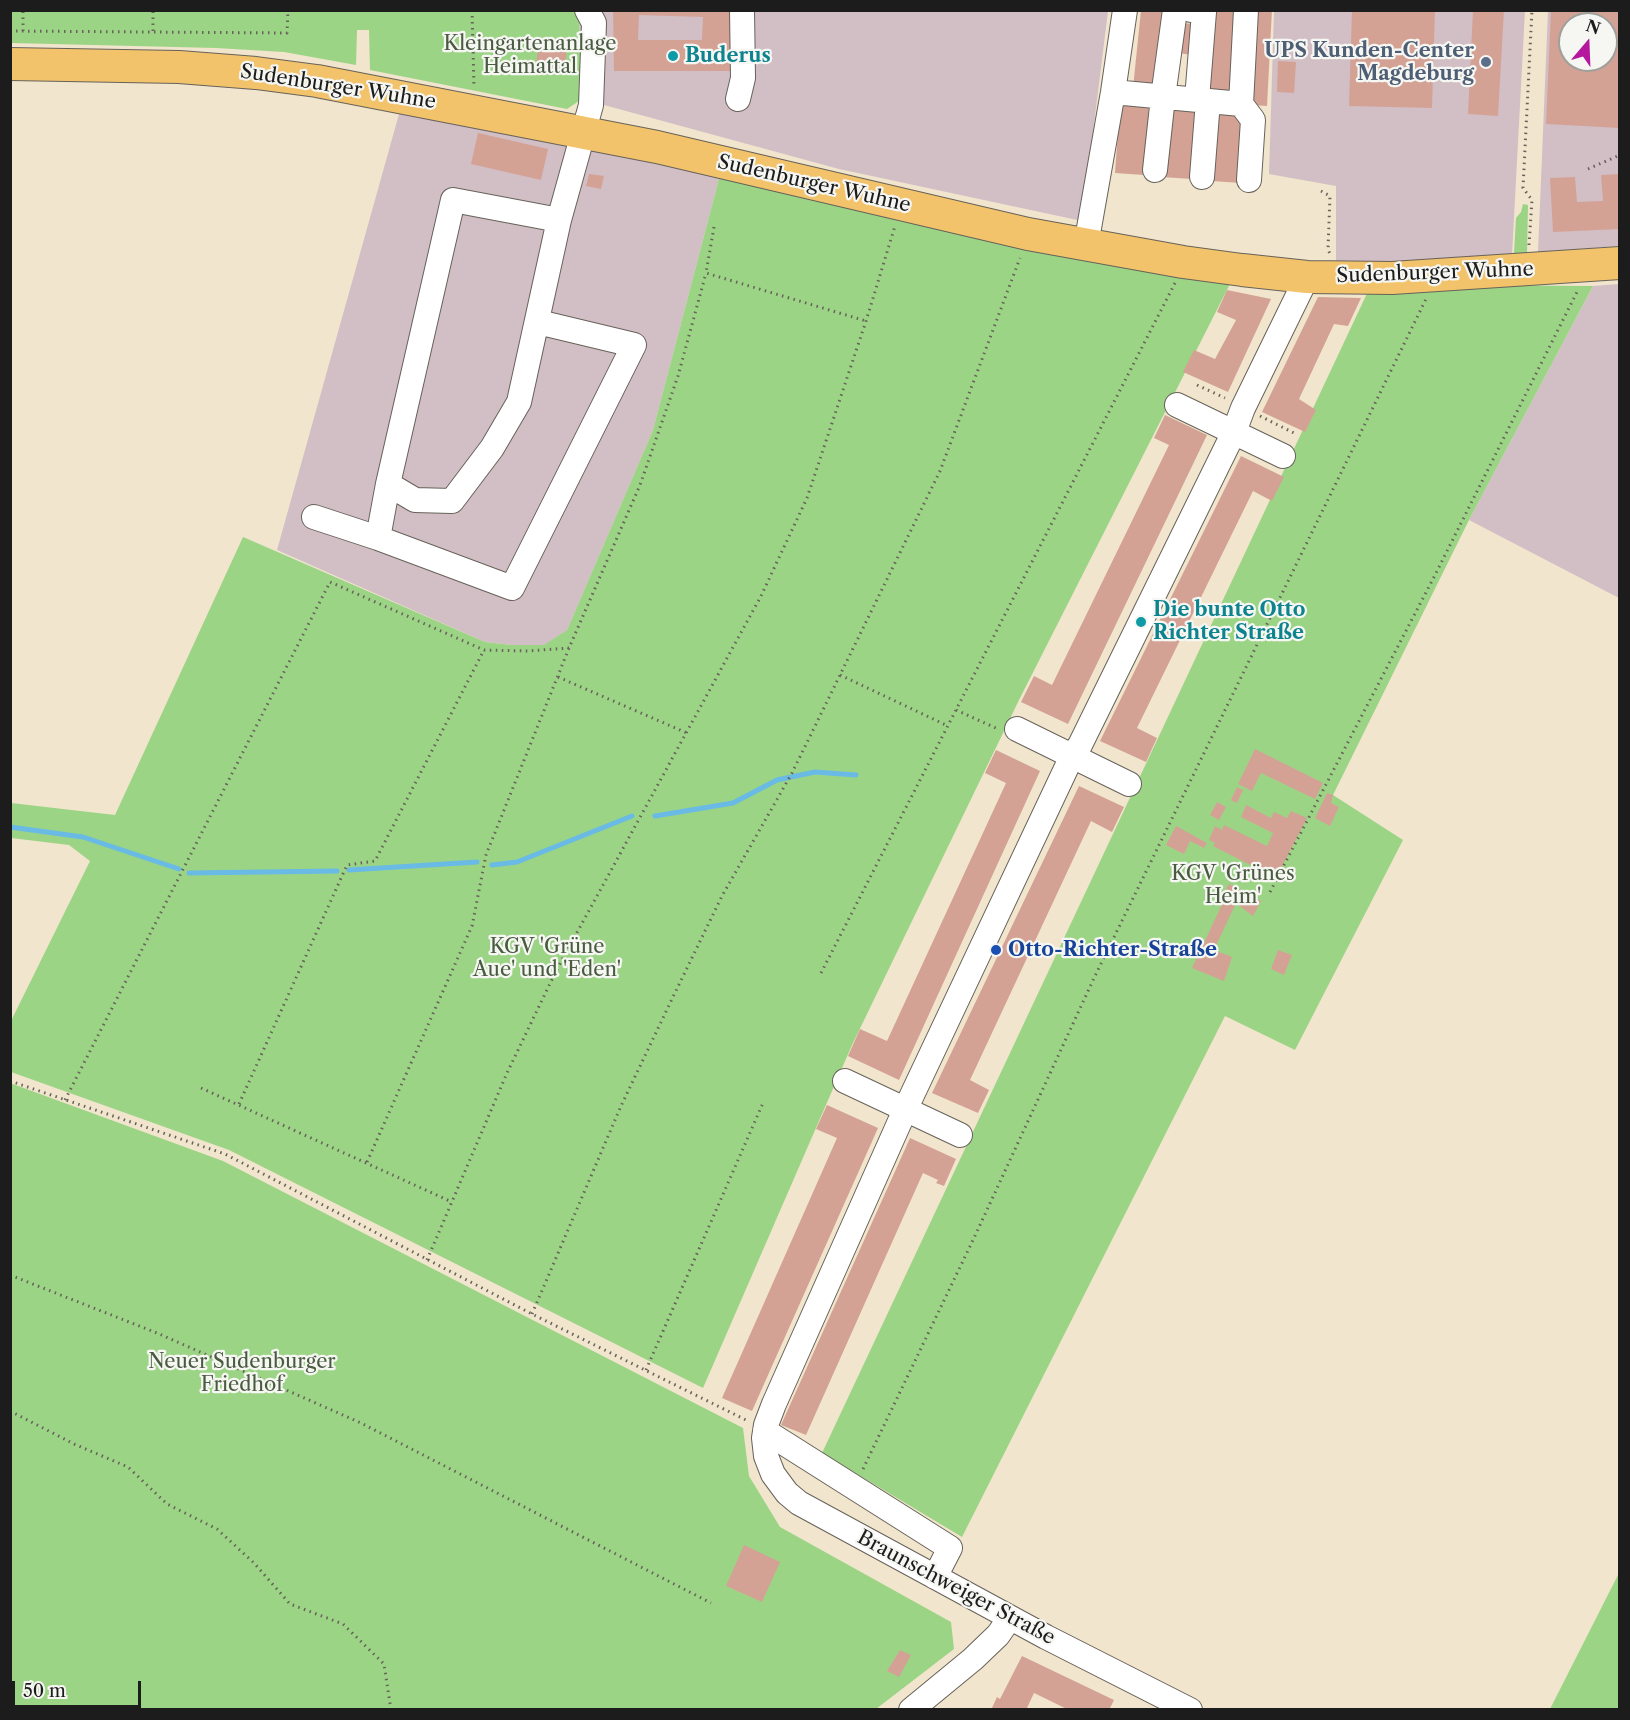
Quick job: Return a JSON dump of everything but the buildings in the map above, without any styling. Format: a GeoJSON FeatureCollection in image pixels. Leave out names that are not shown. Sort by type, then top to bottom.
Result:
{"type":"FeatureCollection","features":[{"type":"Feature","properties":{"kind":"main road","name":"Sudenburger Wuhne"},"geometry":{"type":"LineString","coordinates":[[10,64],[179,67],[280,75],[360,88],[657,147],[1018,232],[1225,268],[1307,277],[1392,278],[1620,263]]}},
{"type":"Feature","properties":{"kind":"street"},"geometry":{"type":"LineString","coordinates":[[388,484],[415,500],[452,501],[492,448],[519,402],[559,220],[591,105],[594,22],[587,10]]}},
{"type":"Feature","properties":{"kind":"street"},"geometry":{"type":"LineString","coordinates":[[738,99],[743,78],[742,10]]}},
{"type":"Feature","properties":{"kind":"street"},"geometry":{"type":"LineString","coordinates":[[1086,245],[1125,10]]}},
{"type":"Feature","properties":{"kind":"street"},"geometry":{"type":"LineString","coordinates":[[1155,170],[1175,10]]}},
{"type":"Feature","properties":{"kind":"street"},"geometry":{"type":"LineString","coordinates":[[1191,10],[1204,12],[1202,177]]}},
{"type":"Feature","properties":{"kind":"street"},"geometry":{"type":"LineString","coordinates":[[1246,10],[1241,104],[1253,120],[1249,180]]}},
{"type":"Feature","properties":{"kind":"street"},"geometry":{"type":"LineString","coordinates":[[1113,92],[1241,104]]}},
{"type":"Feature","properties":{"kind":"street"},"geometry":{"type":"LineString","coordinates":[[378,538],[388,484],[453,200],[559,220]]}},
{"type":"Feature","properties":{"kind":"street"},"geometry":{"type":"LineString","coordinates":[[935,1577],[950,1548],[765,1431],[774,1404],[905,1110],[1072,756],[1234,432],[1243,408],[1307,277]]}},
{"type":"Feature","properties":{"kind":"street"},"geometry":{"type":"LineString","coordinates":[[314,517],[378,538],[512,588],[634,345],[538,322]]}},
{"type":"Feature","properties":{"kind":"street"},"geometry":{"type":"LineString","coordinates":[[1177,405],[1283,456]]}},
{"type":"Feature","properties":{"kind":"street"},"geometry":{"type":"LineString","coordinates":[[1010,730],[1072,756],[1129,784]]}},
{"type":"Feature","properties":{"kind":"street"},"geometry":{"type":"LineString","coordinates":[[845,1082],[960,1135]]}},
{"type":"Feature","properties":{"kind":"street","name":"Braunschweiger Straße"},"geometry":{"type":"LineString","coordinates":[[765,1431],[765,1449],[770,1468],[776,1480],[792,1498],[1010,1618],[1190,1710]]}},
{"type":"Feature","properties":{"kind":"street"},"geometry":{"type":"LineString","coordinates":[[911,1710],[973,1659],[998,1635],[1010,1618]]}},
{"type":"Feature","properties":{"kind":"path"},"geometry":{"type":"LineString","coordinates":[[23,10],[23,31]]}},
{"type":"Feature","properties":{"kind":"path"},"geometry":{"type":"LineString","coordinates":[[153,10],[153,31]]}},
{"type":"Feature","properties":{"kind":"path"},"geometry":{"type":"LineString","coordinates":[[10,31],[287,33],[288,10]]}},
{"type":"Feature","properties":{"kind":"path"},"geometry":{"type":"LineString","coordinates":[[472,10],[474,90]]}},
{"type":"Feature","properties":{"kind":"path"},"geometry":{"type":"LineString","coordinates":[[1528,269],[1532,200],[1523,188],[1532,10]]}},
{"type":"Feature","properties":{"kind":"path"},"geometry":{"type":"LineString","coordinates":[[1588,169],[1620,155]]}},
{"type":"Feature","properties":{"kind":"path"},"geometry":{"type":"LineString","coordinates":[[1321,190],[1330,196],[1328,249],[1331,258]]}},
{"type":"Feature","properties":{"kind":"path"},"geometry":{"type":"LineString","coordinates":[[427,1260],[507,1073],[556,971],[761,596],[807,498],[898,216]]}},
{"type":"Feature","properties":{"kind":"path"},"geometry":{"type":"LineString","coordinates":[[367,1162],[472,926],[486,855],[569,648],[640,485],[678,376],[706,273],[714,227]]}},
{"type":"Feature","properties":{"kind":"path"},"geometry":{"type":"LineString","coordinates":[[532,1314],[621,1106],[672,999],[722,896],[785,785],[940,471],[1021,257]]}},
{"type":"Feature","properties":{"kind":"path"},"geometry":{"type":"LineString","coordinates":[[706,273],[866,321]]}},
{"type":"Feature","properties":{"kind":"path"},"geometry":{"type":"LineString","coordinates":[[821,973],[1175,283]]}},
{"type":"Feature","properties":{"kind":"path"},"geometry":{"type":"LineString","coordinates":[[1270,892],[1434,577],[1578,289]]}},
{"type":"Feature","properties":{"kind":"path"},"geometry":{"type":"LineString","coordinates":[[859,1476],[969,1248],[1100,966],[1428,295]]}},
{"type":"Feature","properties":{"kind":"path"},"geometry":{"type":"LineString","coordinates":[[65,1100],[330,582],[484,650],[528,651],[569,648]]}},
{"type":"Feature","properties":{"kind":"path"},"geometry":{"type":"LineString","coordinates":[[238,1104],[347,865],[375,861],[484,650]]}},
{"type":"Feature","properties":{"kind":"path"},"geometry":{"type":"LineString","coordinates":[[840,675],[948,726]]}},
{"type":"Feature","properties":{"kind":"path"},"geometry":{"type":"LineString","coordinates":[[558,678],[687,733]]}},
{"type":"Feature","properties":{"kind":"path"},"geometry":{"type":"LineString","coordinates":[[956,710],[1010,730]]}},
{"type":"Feature","properties":{"kind":"path"},"geometry":{"type":"LineString","coordinates":[[10,1081],[225,1154],[532,1314],[765,1431]]}},
{"type":"Feature","properties":{"kind":"path"},"geometry":{"type":"LineString","coordinates":[[201,1088],[452,1202]]}},
{"type":"Feature","properties":{"kind":"path"},"geometry":{"type":"LineString","coordinates":[[646,1371],[763,1103]]}},
{"type":"Feature","properties":{"kind":"path"},"geometry":{"type":"LineString","coordinates":[[10,1275],[157,1333],[361,1424],[711,1603]]}},
{"type":"Feature","properties":{"kind":"path"},"geometry":{"type":"LineString","coordinates":[[10,1411],[74,1444],[128,1467],[167,1504],[217,1528],[254,1563],[290,1604],[343,1624],[384,1664],[391,1710]]}},
{"type":"Feature","properties":{"kind":"shaded area"},"geometry":{"type":"Polygon","coordinates":[[[579,11],[1108,11],[1082,221],[839,169],[582,99],[579,11]]]}},
{"type":"Feature","properties":{"kind":"shaded area"},"geometry":{"type":"Polygon","coordinates":[[[1274,11],[1525,11],[1512,255],[1336,263],[1336,186],[1269,174],[1274,11]]]}},
{"type":"Feature","properties":{"kind":"shaded area"},"geometry":{"type":"Polygon","coordinates":[[[1548,11],[1619,11],[1619,246],[1538,252],[1548,11]]]}},
{"type":"Feature","properties":{"kind":"shaded area"},"geometry":{"type":"Polygon","coordinates":[[[401,107],[720,175],[653,430],[567,630],[545,645],[485,642],[277,550],[401,107]]]}},
{"type":"Feature","properties":{"kind":"shaded area"},"geometry":{"type":"Polygon","coordinates":[[[1619,284],[1619,598],[1469,520],[1593,286],[1619,284]]]}},
{"type":"Feature","properties":{"kind":"green space","name":"Kleingartenanlage Heimattal"},"geometry":{"type":"Polygon","coordinates":[[[11,11],[579,11],[582,99],[567,109],[370,70],[369,30],[357,30],[356,65],[284,52],[11,43],[11,11]]]}},
{"type":"Feature","properties":{"kind":"green space","name":"KGV 'Grüne Aue' und 'Eden'"},"geometry":{"type":"Polygon","coordinates":[[[720,175],[1231,282],[1019,700],[852,1045],[703,1388],[229,1150],[11,1072],[10,1023],[90,861],[69,845],[11,838],[11,803],[115,815],[243,537],[485,642],[544,645],[567,630],[653,430],[720,175]]]}},
{"type":"Feature","properties":{"kind":"green space"},"geometry":{"type":"Polygon","coordinates":[[[1523,204],[1528,205],[1527,253],[1514,253],[1516,218],[1523,204]]]}},
{"type":"Feature","properties":{"kind":"green space","name":"KGV 'Grünes Heim'"},"geometry":{"type":"Polygon","coordinates":[[[1593,286],[1469,520],[1333,795],[1403,840],[1295,1050],[1225,1016],[962,1537],[822,1453],[1370,287],[1593,286]]]}},
{"type":"Feature","properties":{"kind":"green space","name":"Neuer Sudenburger Friedhof"},"geometry":{"type":"Polygon","coordinates":[[[10,1083],[223,1161],[743,1428],[749,1476],[780,1527],[951,1622],[954,1649],[876,1709],[11,1709],[10,1083]]]}},
{"type":"Feature","properties":{"kind":"green space"},"geometry":{"type":"Polygon","coordinates":[[[1619,1573],[1619,1709],[1550,1709],[1619,1573]]]}},
{"type":"Feature","properties":{"kind":"waterway"},"geometry":{"type":"LineString","coordinates":[[655,816],[733,803],[777,780],[815,772],[856,775]]}},
{"type":"Feature","properties":{"kind":"waterway"},"geometry":{"type":"LineString","coordinates":[[492,865],[517,862],[632,816]]}},
{"type":"Feature","properties":{"kind":"waterway"},"geometry":{"type":"LineString","coordinates":[[10,827],[83,837],[179,869]]}},
{"type":"Feature","properties":{"kind":"waterway"},"geometry":{"type":"LineString","coordinates":[[349,870],[477,862]]}},
{"type":"Feature","properties":{"kind":"waterway"},"geometry":{"type":"LineString","coordinates":[[189,873],[337,871]]}},
{"type":"Feature","properties":{"kind":"place","name":"Buderus"},"geometry":{"type":"Point","coordinates":[673,56]}},
{"type":"Feature","properties":{"kind":"place","name":"UPS Kunden-Center Magdeburg"},"geometry":{"type":"Point","coordinates":[1486,62]}},
{"type":"Feature","properties":{"kind":"place","name":"Die bunte Otto Richter Straße"},"geometry":{"type":"Point","coordinates":[1141,622]}},
{"type":"Feature","properties":{"kind":"place","name":"Otto-Richter-Straße"},"geometry":{"type":"Point","coordinates":[996,950]}}]}
